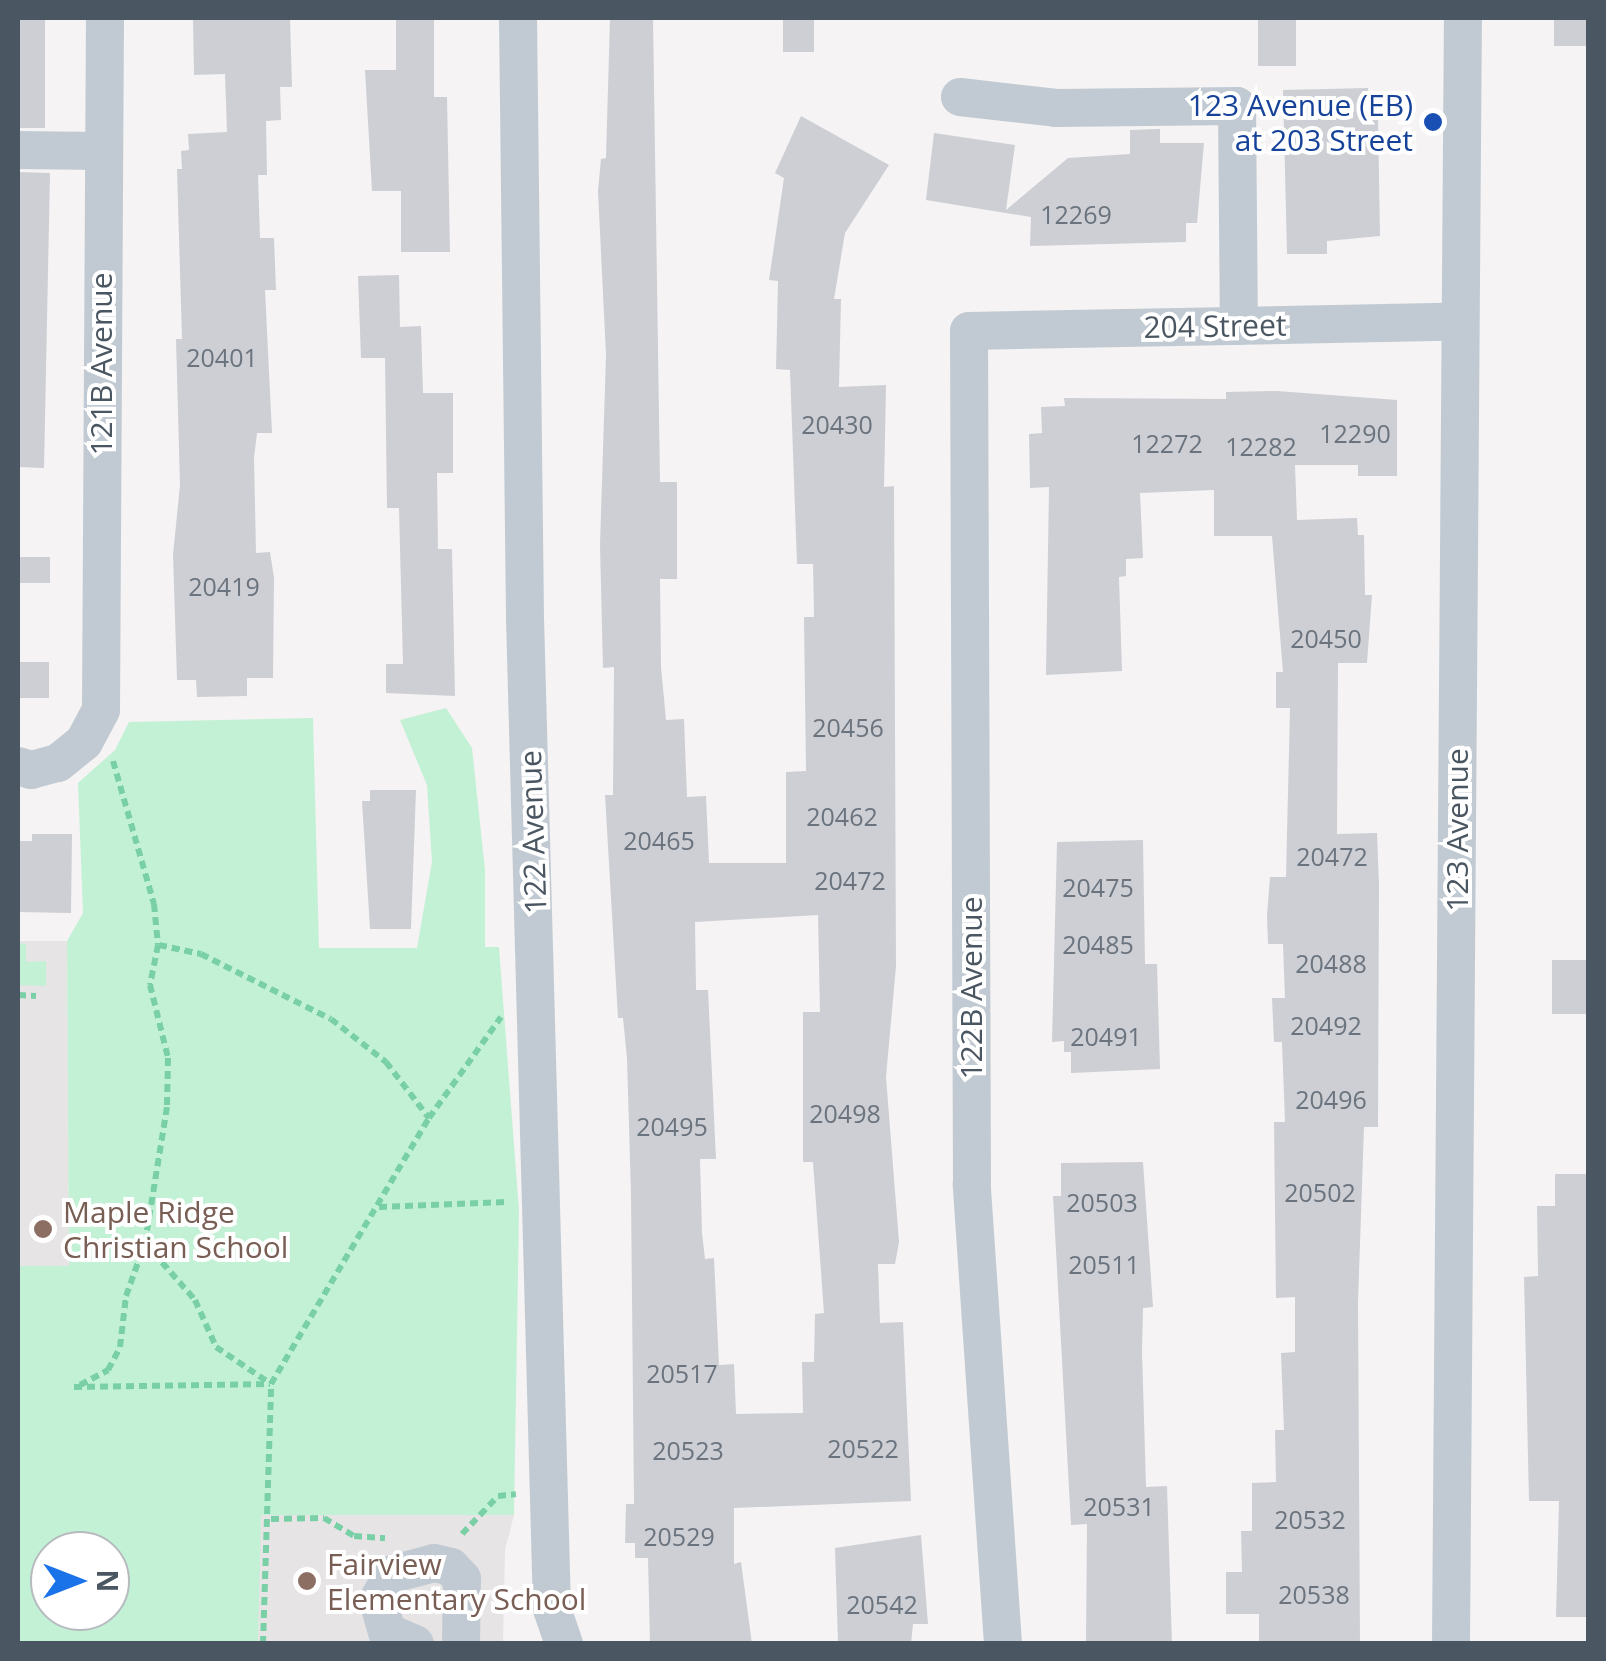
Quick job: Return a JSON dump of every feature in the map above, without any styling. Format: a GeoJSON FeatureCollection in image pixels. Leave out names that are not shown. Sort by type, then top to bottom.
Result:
{"type":"FeatureCollection","features":[{"type":"Feature","properties":{"kind":"street","name":"121B Avenue"},"geometry":{"type":"LineString","coordinates":[[18,766],[31,770],[58,762],[84,742],[101,710],[101,151],[106,18]]}},
{"type":"Feature","properties":{"kind":"street","name":"122 Avenue"},"geometry":{"type":"LineString","coordinates":[[518,18],[525,618],[552,1610],[564,1644]]}},
{"type":"Feature","properties":{"kind":"street","name":"123 Avenue"},"geometry":{"type":"LineString","coordinates":[[1451,1644],[1463,18]]}},
{"type":"Feature","properties":{"kind":"street"},"geometry":{"type":"LineString","coordinates":[[960,97],[1056,108],[1238,106],[1238,326]]}},
{"type":"Feature","properties":{"kind":"street"},"geometry":{"type":"LineString","coordinates":[[18,150],[101,151]]}},
{"type":"Feature","properties":{"kind":"street","name":"204 Street"},"geometry":{"type":"LineString","coordinates":[[969,331],[1460,322]]}},
{"type":"Feature","properties":{"kind":"street","name":"122B Avenue"},"geometry":{"type":"LineString","coordinates":[[969,331],[972,1184],[1003,1644]]}},
{"type":"Feature","properties":{"kind":"street"},"geometry":{"type":"LineString","coordinates":[[414,1644],[387,1632],[378,1600],[393,1574],[434,1564],[452,1567],[462,1579],[462,1644]]}},
{"type":"Feature","properties":{"kind":"path"},"geometry":{"type":"LineString","coordinates":[[109,754],[137,830],[158,945],[150,985],[169,1083],[145,1243],[126,1296],[120,1347],[108,1370],[74,1386],[272,1384]]}},
{"type":"Feature","properties":{"kind":"path"},"geometry":{"type":"LineString","coordinates":[[158,945],[219,962],[331,1019],[386,1062],[429,1118]]}},
{"type":"Feature","properties":{"kind":"path"},"geometry":{"type":"LineString","coordinates":[[18,995],[36,996]]}},
{"type":"Feature","properties":{"kind":"path"},"geometry":{"type":"LineString","coordinates":[[262,1644],[272,1519],[272,1384],[429,1118],[511,1008]]}},
{"type":"Feature","properties":{"kind":"path"},"geometry":{"type":"LineString","coordinates":[[378,1207],[522,1201]]}},
{"type":"Feature","properties":{"kind":"path"},"geometry":{"type":"LineString","coordinates":[[145,1243],[195,1300],[216,1346],[272,1384]]}},
{"type":"Feature","properties":{"kind":"path"},"geometry":{"type":"LineString","coordinates":[[448,1538],[470,1532],[498,1496],[519,1494]]}},
{"type":"Feature","properties":{"kind":"path"},"geometry":{"type":"LineString","coordinates":[[272,1519],[324,1518],[354,1536],[398,1540]]}},
{"type":"Feature","properties":{"kind":"shaded area"},"geometry":{"type":"Polygon","coordinates":[[[18,941],[67,941],[69,1267],[356,1515],[514,1515],[505,1550],[503,1643],[18,1643],[18,941]]]}},
{"type":"Feature","properties":{"kind":"green space"},"geometry":{"type":"Polygon","coordinates":[[[446,708],[472,748],[485,870],[485,947],[499,947],[519,1211],[514,1515],[261,1515],[258,1643],[18,1643],[18,1266],[69,1266],[67,941],[83,913],[78,783],[115,750],[129,722],[313,718],[319,948],[417,948],[432,862],[427,785],[400,720],[446,708]]]}},
{"type":"Feature","properties":{"kind":"green space"},"geometry":{"type":"Polygon","coordinates":[[[18,943],[26,944],[26,962],[46,961],[46,986],[18,985],[18,943]]]}},
{"type":"Feature","properties":{"kind":"building"},"geometry":{"type":"Polygon","coordinates":[[[18,18],[45,18],[45,128],[18,128],[18,18]]]}},
{"type":"Feature","properties":{"kind":"building"},"geometry":{"type":"Polygon","coordinates":[[[193,18],[290,18],[292,87],[280,87],[281,120],[266,121],[267,175],[258,175],[260,238],[274,238],[276,290],[265,290],[272,433],[257,433],[254,458],[256,553],[270,552],[274,578],[273,678],[247,678],[247,696],[197,697],[196,680],[177,680],[173,555],[180,485],[176,339],[182,339],[177,169],[182,169],[181,151],[189,150],[188,134],[227,132],[225,74],[194,75],[193,18]]]}},
{"type":"Feature","properties":{"kind":"building"},"geometry":{"type":"Polygon","coordinates":[[[396,18],[434,18],[434,97],[447,97],[450,252],[401,252],[401,191],[372,191],[365,70],[396,70],[396,18]]]}},
{"type":"Feature","properties":{"kind":"building"},"geometry":{"type":"Polygon","coordinates":[[[610,18],[653,18],[660,482],[677,482],[677,579],[660,579],[661,667],[666,720],[684,719],[687,797],[706,796],[709,863],[786,863],[786,772],[806,771],[804,617],[814,617],[813,564],[797,564],[790,370],[776,369],[778,281],[769,280],[784,178],[775,173],[801,116],[889,165],[845,233],[834,299],[841,299],[839,387],[886,385],[884,487],[894,486],[896,966],[886,1077],[899,1242],[895,1264],[878,1264],[880,1323],[903,1322],[911,1501],[734,1508],[734,1564],[741,1562],[752,1644],[650,1644],[648,1558],[635,1558],[635,1543],[625,1543],[626,1504],[634,1504],[631,1194],[627,1058],[623,1018],[618,1018],[605,795],[613,795],[614,667],[603,668],[600,545],[606,355],[598,191],[601,159],[606,158],[610,18]],[[818,915],[695,922],[696,990],[708,990],[716,1159],[700,1159],[702,1233],[705,1259],[714,1258],[719,1365],[734,1364],[736,1414],[803,1413],[802,1362],[814,1362],[815,1314],[824,1313],[813,1162],[803,1162],[803,1012],[820,1012],[818,915]]]}},
{"type":"Feature","properties":{"kind":"building"},"geometry":{"type":"Polygon","coordinates":[[[783,18],[814,18],[814,52],[783,52],[783,18]]]}},
{"type":"Feature","properties":{"kind":"building"},"geometry":{"type":"Polygon","coordinates":[[[1258,18],[1296,18],[1296,66],[1258,66],[1258,18]]]}},
{"type":"Feature","properties":{"kind":"building"},"geometry":{"type":"Polygon","coordinates":[[[1554,18],[1588,18],[1588,46],[1554,46],[1554,18]]]}},
{"type":"Feature","properties":{"kind":"building"},"geometry":{"type":"Polygon","coordinates":[[[1368,88],[1369,118],[1378,117],[1380,236],[1327,241],[1327,254],[1287,254],[1283,90],[1368,88]]]}},
{"type":"Feature","properties":{"kind":"building"},"geometry":{"type":"Polygon","coordinates":[[[1160,129],[1160,143],[1204,143],[1197,223],[1186,223],[1186,242],[1030,246],[1031,217],[926,200],[934,133],[1015,145],[1006,210],[1068,158],[1130,154],[1130,130],[1160,129]]]}},
{"type":"Feature","properties":{"kind":"building"},"geometry":{"type":"Polygon","coordinates":[[[18,172],[50,173],[44,468],[18,467],[18,172]]]}},
{"type":"Feature","properties":{"kind":"building"},"geometry":{"type":"Polygon","coordinates":[[[399,275],[400,327],[421,326],[423,393],[453,393],[453,473],[437,473],[438,549],[452,549],[455,696],[386,693],[386,664],[403,664],[399,508],[387,508],[385,358],[361,358],[358,276],[399,275]]]}},
{"type":"Feature","properties":{"kind":"building"},"geometry":{"type":"Polygon","coordinates":[[[1277,391],[1397,400],[1397,476],[1358,476],[1358,465],[1295,465],[1297,520],[1357,518],[1358,535],[1364,535],[1365,595],[1372,595],[1367,663],[1338,663],[1337,834],[1377,833],[1379,884],[1378,1127],[1364,1127],[1358,1302],[1360,1644],[1259,1644],[1259,1614],[1226,1614],[1226,1572],[1242,1572],[1241,1531],[1252,1531],[1252,1483],[1276,1482],[1275,1430],[1284,1430],[1281,1353],[1295,1352],[1295,1297],[1276,1298],[1274,1122],[1285,1122],[1282,1042],[1274,1042],[1272,998],[1285,998],[1283,944],[1268,944],[1267,915],[1270,877],[1286,877],[1290,708],[1276,708],[1276,672],[1283,672],[1272,536],[1214,536],[1214,490],[1140,493],[1143,558],[1126,559],[1126,576],[1119,577],[1122,671],[1046,675],[1049,487],[1030,488],[1029,434],[1042,433],[1041,407],[1065,406],[1064,398],[1226,399],[1226,392],[1277,391]]]}},
{"type":"Feature","properties":{"kind":"building"},"geometry":{"type":"Polygon","coordinates":[[[18,557],[50,557],[50,583],[18,583],[18,557]]]}},
{"type":"Feature","properties":{"kind":"building"},"geometry":{"type":"Polygon","coordinates":[[[18,662],[49,662],[49,698],[18,698],[18,662]]]}},
{"type":"Feature","properties":{"kind":"building"},"geometry":{"type":"Polygon","coordinates":[[[370,790],[416,790],[411,929],[370,929],[362,801],[370,801],[370,790]]]}},
{"type":"Feature","properties":{"kind":"building"},"geometry":{"type":"Polygon","coordinates":[[[32,834],[72,834],[71,913],[18,912],[18,841],[32,841],[32,834]]]}},
{"type":"Feature","properties":{"kind":"building"},"geometry":{"type":"Polygon","coordinates":[[[1143,840],[1145,964],[1157,964],[1160,1069],[1071,1073],[1071,1052],[1064,1052],[1064,1041],[1052,1042],[1057,842],[1143,840]]]}},
{"type":"Feature","properties":{"kind":"building"},"geometry":{"type":"Polygon","coordinates":[[[1552,960],[1588,960],[1588,1014],[1552,1014],[1552,960]]]}},
{"type":"Feature","properties":{"kind":"building"},"geometry":{"type":"Polygon","coordinates":[[[1143,1162],[1153,1307],[1143,1308],[1146,1487],[1167,1486],[1172,1644],[1086,1644],[1087,1524],[1071,1525],[1053,1196],[1061,1196],[1061,1163],[1143,1162]]]}},
{"type":"Feature","properties":{"kind":"building"},"geometry":{"type":"Polygon","coordinates":[[[1555,1174],[1588,1174],[1588,1617],[1556,1617],[1559,1501],[1529,1501],[1524,1277],[1538,1276],[1537,1206],[1555,1206],[1555,1174]]]}},
{"type":"Feature","properties":{"kind":"building"},"geometry":{"type":"Polygon","coordinates":[[[921,1535],[928,1624],[913,1624],[911,1644],[838,1644],[835,1548],[921,1535]]]}},
{"type":"Feature","properties":{"kind":"place","name":"123 Avenue (EB) at 203 Street"},"geometry":{"type":"Point","coordinates":[1433,122]}},
{"type":"Feature","properties":{"kind":"place","name":"Maple Ridge Christian School"},"geometry":{"type":"Point","coordinates":[43,1229]}},
{"type":"Feature","properties":{"kind":"place","name":"Fairview Elementary School"},"geometry":{"type":"Point","coordinates":[307,1581]}}]}
